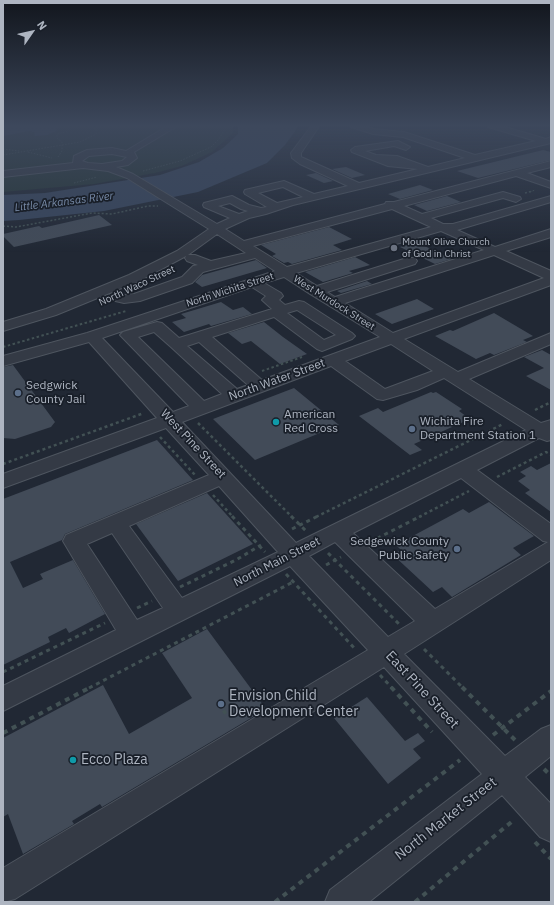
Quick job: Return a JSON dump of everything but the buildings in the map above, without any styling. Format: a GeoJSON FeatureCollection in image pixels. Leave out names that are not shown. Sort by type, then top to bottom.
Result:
{"type":"FeatureCollection","features":[{"type":"Feature","properties":{"kind":"street"},"geometry":{"type":"LineString","coordinates":[[3,173],[43,167]]}},
{"type":"Feature","properties":{"kind":"street","name":"West Murdock Street"},"geometry":{"type":"LineString","coordinates":[[103,167],[130,176],[450,375],[544,426]]}},
{"type":"Feature","properties":{"kind":"street"},"geometry":{"type":"LineString","coordinates":[[123,167],[122,169],[130,176]]}},
{"type":"Feature","properties":{"kind":"street"},"geometry":{"type":"LineString","coordinates":[[315,167],[373,197],[551,276]]}},
{"type":"Feature","properties":{"kind":"street"},"geometry":{"type":"LineString","coordinates":[[420,167],[428,170]]}},
{"type":"Feature","properties":{"kind":"street","name":"North Waco Street"},"geometry":{"type":"LineString","coordinates":[[3,336],[74,314],[148,283],[191,258],[241,218],[312,197],[440,167]]}},
{"type":"Feature","properties":{"kind":"street"},"geometry":{"type":"LineString","coordinates":[[243,245],[539,167]]}},
{"type":"Feature","properties":{"kind":"street"},"geometry":{"type":"LineString","coordinates":[[503,168],[551,185]]}},
{"type":"Feature","properties":{"kind":"street"},"geometry":{"type":"LineString","coordinates":[[275,207],[259,198],[296,189],[312,197]]}},
{"type":"Feature","properties":{"kind":"street","name":"North Wichita Street"},"geometry":{"type":"LineString","coordinates":[[440,226],[438,221],[551,190]]}},
{"type":"Feature","properties":{"kind":"street"},"geometry":{"type":"LineString","coordinates":[[420,218],[503,195],[516,199]]}},
{"type":"Feature","properties":{"kind":"street"},"geometry":{"type":"LineString","coordinates":[[241,218],[208,205],[232,199],[246,207],[260,212]]}},
{"type":"Feature","properties":{"kind":"street","name":"North Wichita Street"},"geometry":{"type":"LineString","coordinates":[[3,361],[92,336],[152,322],[254,282],[440,226],[453,227],[551,199]]}},
{"type":"Feature","properties":{"kind":"street","name":"North Waco Street"},"geometry":{"type":"LineString","coordinates":[[3,327],[51,312],[134,278],[222,232],[254,219],[260,212]]}},
{"type":"Feature","properties":{"kind":"street"},"geometry":{"type":"LineString","coordinates":[[333,302],[551,233]]}},
{"type":"Feature","properties":{"kind":"street"},"geometry":{"type":"LineString","coordinates":[[360,251],[409,278]]}},
{"type":"Feature","properties":{"kind":"street"},"geometry":{"type":"LineString","coordinates":[[116,297],[124,299],[135,298],[187,280],[198,270],[210,265],[256,254]]}},
{"type":"Feature","properties":{"kind":"street"},"geometry":{"type":"LineString","coordinates":[[191,258],[210,265]]}},
{"type":"Feature","properties":{"kind":"street"},"geometry":{"type":"LineString","coordinates":[[315,291],[411,261]]}},
{"type":"Feature","properties":{"kind":"street","name":"North Water Street"},"geometry":{"type":"LineString","coordinates":[[3,481],[551,280]]}},
{"type":"Feature","properties":{"kind":"street"},"geometry":{"type":"LineString","coordinates":[[254,282],[276,296],[269,300],[279,311],[336,359],[383,395],[450,375],[551,338]]}},
{"type":"Feature","properties":{"kind":"street"},"geometry":{"type":"LineString","coordinates":[[176,344],[299,305],[347,336],[322,346]]}},
{"type":"Feature","properties":{"kind":"street"},"geometry":{"type":"LineString","coordinates":[[186,414],[128,335],[152,322],[234,396]]}},
{"type":"Feature","properties":{"kind":"street","name":"West Pine Street"},"geometry":{"type":"LineString","coordinates":[[92,336],[186,414],[223,478],[282,551]]}},
{"type":"Feature","properties":{"kind":"street"},"geometry":{"type":"LineString","coordinates":[[201,336],[260,387]]}},
{"type":"Feature","properties":{"kind":"street","name":"North Main Street"},"geometry":{"type":"LineString","coordinates":[[3,699],[126,625],[282,551],[317,542],[544,426]]}},
{"type":"Feature","properties":{"kind":"street"},"geometry":{"type":"LineString","coordinates":[[3,886],[411,637],[550,547],[482,484],[462,469]]}},
{"type":"Feature","properties":{"kind":"street"},"geometry":{"type":"LineString","coordinates":[[126,625],[74,541],[223,478]]}},
{"type":"Feature","properties":{"kind":"street"},"geometry":{"type":"LineString","coordinates":[[116,523],[172,603]]}},
{"type":"Feature","properties":{"kind":"street"},"geometry":{"type":"LineString","coordinates":[[338,532],[433,623]]}},
{"type":"Feature","properties":{"kind":"street","name":"East Pine Street"},"geometry":{"type":"LineString","coordinates":[[282,551],[302,578],[377,658],[464,758],[503,775],[519,816],[540,831]]}},
{"type":"Feature","properties":{"kind":"street","name":"North Market Street"},"geometry":{"type":"LineString","coordinates":[[342,902],[540,746]]}},
{"type":"Feature","properties":{"kind":"path"},"geometry":{"type":"LineString","coordinates":[[143,172],[159,167]]}},
{"type":"Feature","properties":{"kind":"path"},"geometry":{"type":"LineString","coordinates":[[74,183],[85,179],[99,177]]}},
{"type":"Feature","properties":{"kind":"path"},"geometry":{"type":"LineString","coordinates":[[3,226],[16,227],[92,213],[112,214],[148,206],[160,206]]}},
{"type":"Feature","properties":{"kind":"path"},"geometry":{"type":"LineString","coordinates":[[544,426],[551,402]]}},
{"type":"Feature","properties":{"kind":"path"},"geometry":{"type":"LineString","coordinates":[[186,414],[300,525],[503,728],[540,746],[551,776]]}},
{"type":"Feature","properties":{"kind":"path"},"geometry":{"type":"LineString","coordinates":[[282,551],[300,525],[503,424]]}},
{"type":"Feature","properties":{"kind":"path"},"geometry":{"type":"LineString","coordinates":[[153,439],[160,437],[259,546],[282,551],[302,578],[377,658],[435,735]]}},
{"type":"Feature","properties":{"kind":"path"},"geometry":{"type":"LineString","coordinates":[[3,733],[482,484],[546,452],[551,455]]}},
{"type":"Feature","properties":{"kind":"path"},"geometry":{"type":"LineString","coordinates":[[3,672],[126,625],[172,603],[259,546],[282,551]]}},
{"type":"Feature","properties":{"kind":"path"},"geometry":{"type":"LineString","coordinates":[[275,902],[551,691]]}},
{"type":"Feature","properties":{"kind":"path"},"geometry":{"type":"LineString","coordinates":[[415,902],[519,816]]}},
{"type":"Feature","properties":{"kind":"path"},"geometry":{"type":"LineString","coordinates":[[540,831],[551,859]]}},
{"type":"Feature","properties":{"kind":"shaded area"},"geometry":{"type":"Polygon","coordinates":[[[3,167],[177,167],[155,173],[94,184],[3,192],[3,167]]]}},
{"type":"Feature","properties":{"kind":"water","name":"Little Arkansas River"},"geometry":{"type":"Polygon","coordinates":[[[183,167],[257,167],[198,192],[104,211],[3,221],[3,195],[45,193],[160,175],[183,167]]]}},
{"type":"Feature","properties":{"kind":"place","name":"Mount Olive Church of God in Christ"},"geometry":{"type":"Point","coordinates":[394,248]}},
{"type":"Feature","properties":{"kind":"place","name":"Sedgwick County Jail"},"geometry":{"type":"Point","coordinates":[18,393]}},
{"type":"Feature","properties":{"kind":"place","name":"American Red Cross"},"geometry":{"type":"Point","coordinates":[276,422]}},
{"type":"Feature","properties":{"kind":"place","name":"Wichita Fire Department Station 1"},"geometry":{"type":"Point","coordinates":[412,429]}},
{"type":"Feature","properties":{"kind":"place","name":"Sedgewick County Public Safety"},"geometry":{"type":"Point","coordinates":[457,549]}},
{"type":"Feature","properties":{"kind":"place","name":"Envision Child Development Center"},"geometry":{"type":"Point","coordinates":[221,704]}},
{"type":"Feature","properties":{"kind":"place","name":"Ecco Plaza"},"geometry":{"type":"Point","coordinates":[73,760]}}]}
